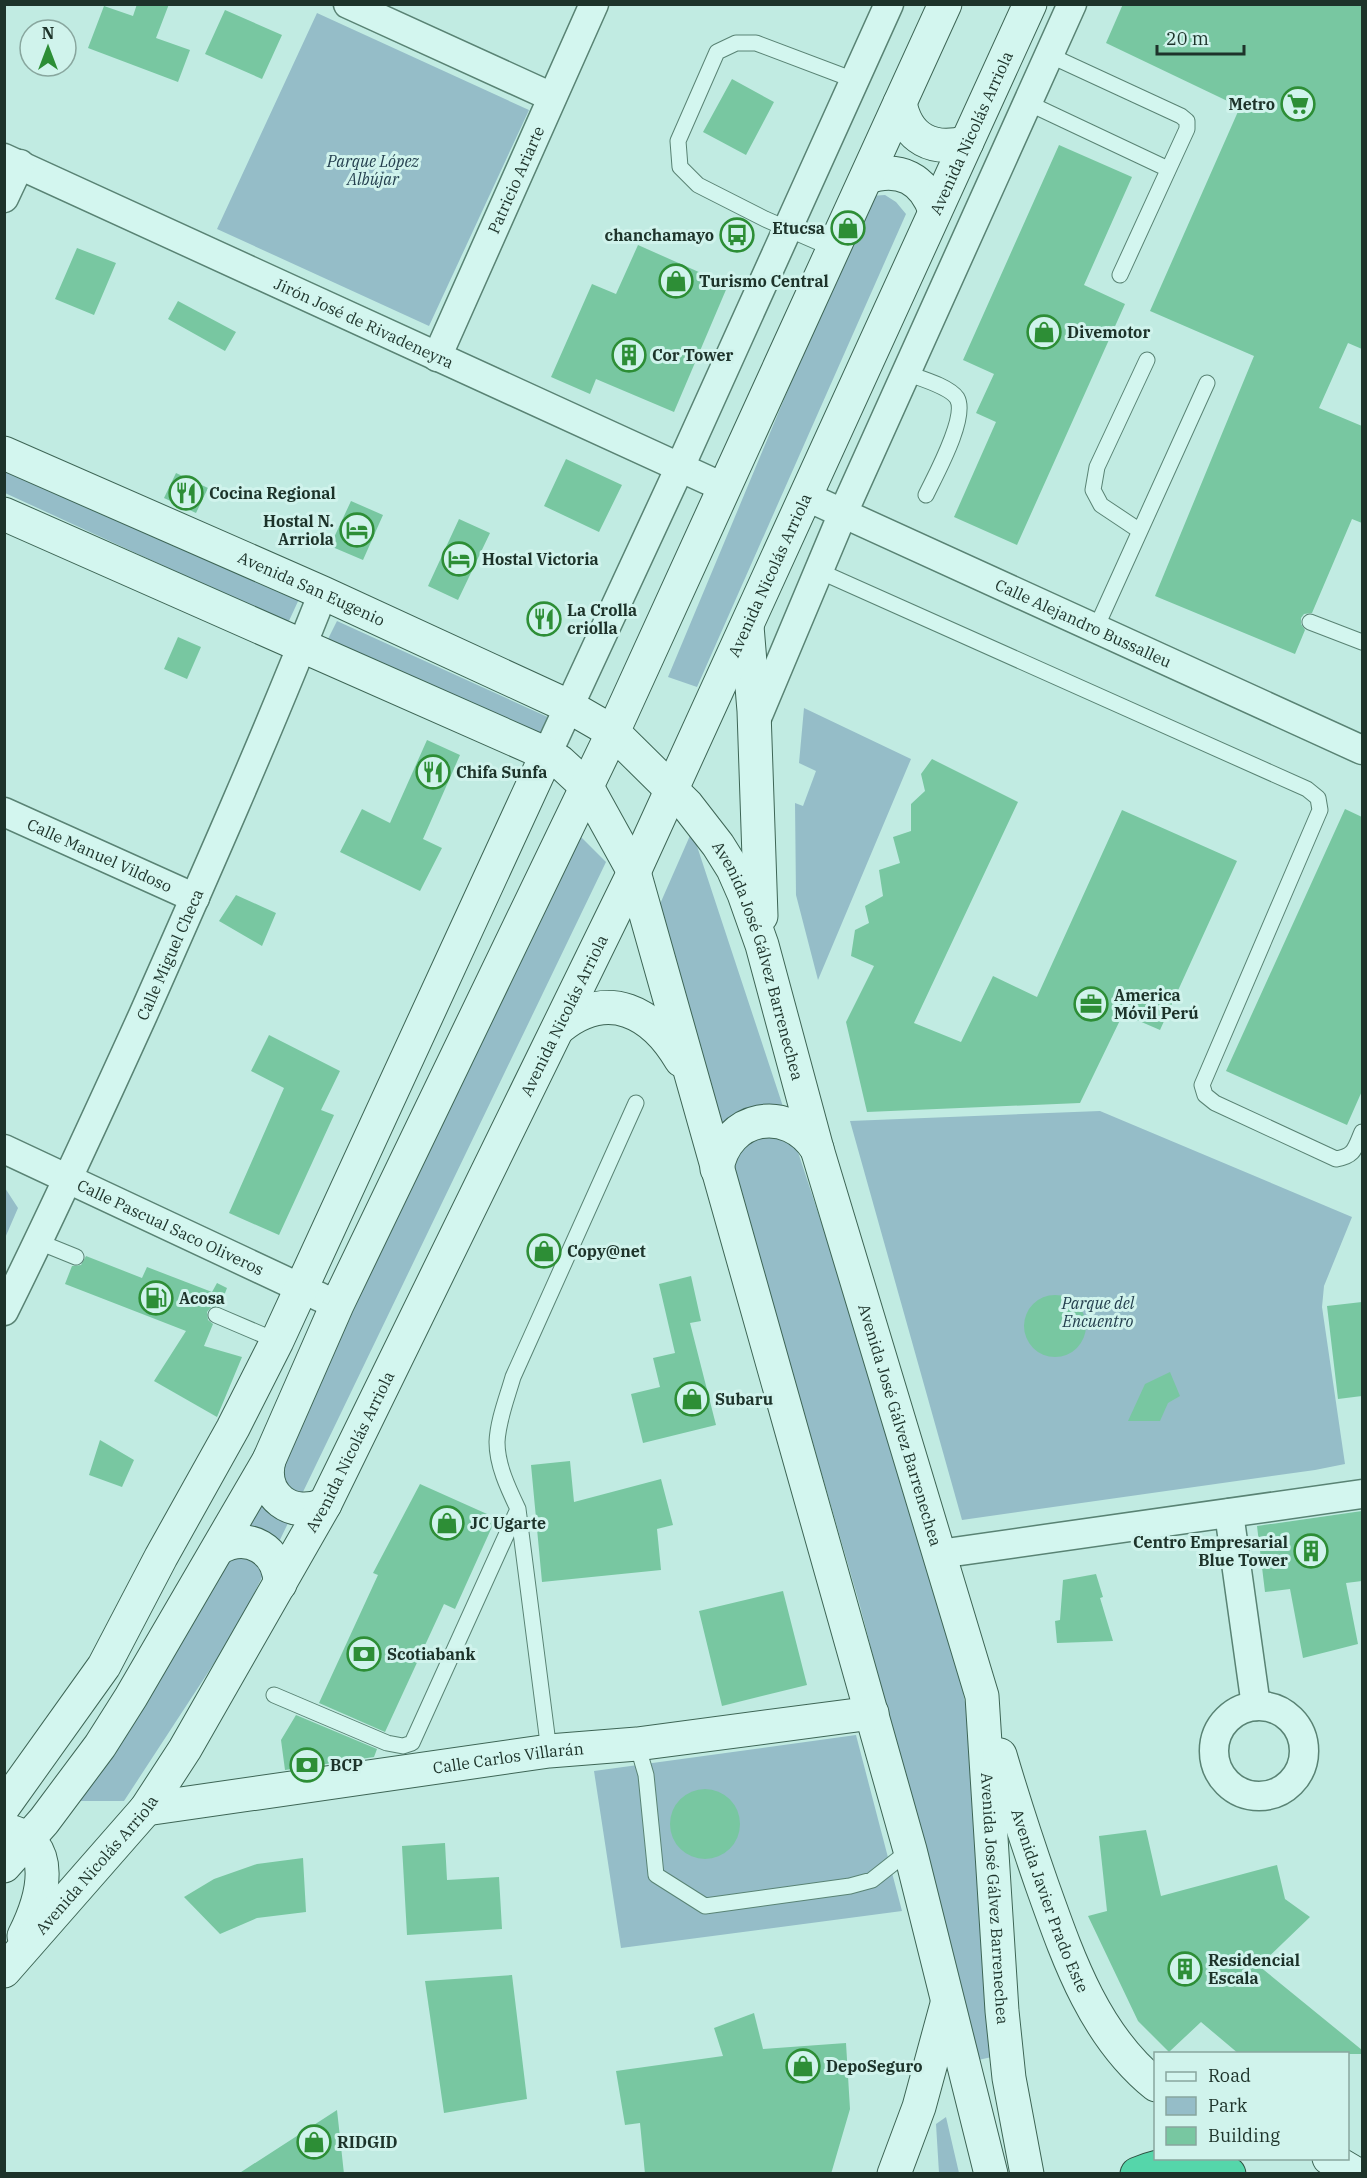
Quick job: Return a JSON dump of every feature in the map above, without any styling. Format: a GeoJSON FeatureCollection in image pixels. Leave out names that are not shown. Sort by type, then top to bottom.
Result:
{"type":"FeatureCollection","features":[{"type":"Feature","properties":{"kind":"highway"},"geometry":{"type":"LineString","coordinates":[[1137,2174],[1173,2164],[1205,2166],[1229,2174]]}},
{"type":"Feature","properties":{"kind":"main road"},"geometry":{"type":"LineString","coordinates":[[4,1866],[16,1834],[100,1746],[269,1460],[337,1305],[613,732],[945,4]]}},
{"type":"Feature","properties":{"kind":"main road","name":"Avenida Nicolás Arriola"},"geometry":{"type":"LineString","coordinates":[[5,1970],[146,1809],[185,1749],[325,1504],[560,1028],[634,872],[1030,4]]}},
{"type":"Feature","properties":{"kind":"main road"},"geometry":{"type":"LineString","coordinates":[[900,103],[902,115],[908,126],[926,141],[946,146],[967,142]]}},
{"type":"Feature","properties":{"kind":"main road"},"geometry":{"type":"LineString","coordinates":[[867,177],[887,172],[908,176],[926,191],[935,211]]}},
{"type":"Feature","properties":{"kind":"main road","name":"Avenida San Eugenio"},"geometry":{"type":"LineString","coordinates":[[4,453],[323,593],[568,706],[613,732]]}},
{"type":"Feature","properties":{"kind":"main road"},"geometry":{"type":"LineString","coordinates":[[4,514],[547,753],[587,786],[634,872],[910,1850],[991,2174]]}},
{"type":"Feature","properties":{"kind":"main road"},"geometry":{"type":"LineString","coordinates":[[747,624],[754,725],[762,945]]}},
{"type":"Feature","properties":{"kind":"main road","name":"Avenida José Gálvez Barrenechea"},"geometry":{"type":"LineString","coordinates":[[613,732],[672,788],[701,822],[733,869],[744,894],[762,945],[817,1149],[982,1696],[1002,2011],[1009,2078],[1027,2174]]}},
{"type":"Feature","properties":{"kind":"main road"},"geometry":{"type":"LineString","coordinates":[[4,1806],[104,1666],[161,1557],[233,1428],[277,1341],[547,753]]}},
{"type":"Feature","properties":{"kind":"main road"},"geometry":{"type":"LineString","coordinates":[[560,1028],[579,1014],[592,1009],[616,1007],[634,1013],[644,1017],[660,1032],[693,1079]]}},
{"type":"Feature","properties":{"kind":"main road"},"geometry":{"type":"LineString","coordinates":[[717,1169],[726,1143],[740,1130],[758,1122],[778,1122],[797,1128],[817,1149]]}},
{"type":"Feature","properties":{"kind":"main road"},"geometry":{"type":"LineString","coordinates":[[269,1460],[268,1483],[281,1502],[303,1510],[325,1504]]}},
{"type":"Feature","properties":{"kind":"main road"},"geometry":{"type":"LineString","coordinates":[[219,1548],[226,1544],[244,1541],[261,1546],[274,1559],[278,1567],[280,1584]]}},
{"type":"Feature","properties":{"kind":"main road","name":"Avenida Javier Prado Este"},"geometry":{"type":"LineString","coordinates":[[982,1696],[1016,1811],[1074,1970],[1102,2026],[1129,2061],[1154,2084]]}},
{"type":"Feature","properties":{"kind":"main road","name":"Calle Carlos Villarán"},"geometry":{"type":"LineString","coordinates":[[146,1809],[549,1751],[637,1744],[872,1713]]}},
{"type":"Feature","properties":{"kind":"main road"},"geometry":{"type":"LineString","coordinates":[[5,1970],[31,1921],[41,1892],[42,1865],[36,1850],[16,1834]]}},
{"type":"Feature","properties":{"kind":"main road"},"geometry":{"type":"LineString","coordinates":[[894,2174],[913,2127],[948,2000]]}},
{"type":"Feature","properties":{"kind":"main road"},"geometry":{"type":"LineString","coordinates":[[1332,2160],[1356,2174]]}},
{"type":"Feature","properties":{"kind":"street"},"geometry":{"type":"LineString","coordinates":[[348,4],[552,97]]}},
{"type":"Feature","properties":{"kind":"street","name":"Patricio Ariarte"},"geometry":{"type":"LineString","coordinates":[[437,357],[594,4]]}},
{"type":"Feature","properties":{"kind":"street"},"geometry":{"type":"LineString","coordinates":[[547,753],[680,467],[889,4]]}},
{"type":"Feature","properties":{"kind":"street"},"geometry":{"type":"LineString","coordinates":[[754,725],[843,513],[1072,4]]}},
{"type":"Feature","properties":{"kind":"street"},"geometry":{"type":"LineString","coordinates":[[4,198],[12,161]]}},
{"type":"Feature","properties":{"kind":"street","name":"Jirón José de Rivadeneyra"},"geometry":{"type":"LineString","coordinates":[[12,161],[725,488]]}},
{"type":"Feature","properties":{"kind":"street","name":"Calle Alejandro Bussalleu"},"geometry":{"type":"LineString","coordinates":[[805,496],[1362,750]]}},
{"type":"Feature","properties":{"kind":"street","name":"Calle Miguel Checa"},"geometry":{"type":"LineString","coordinates":[[4,1311],[69,1179],[195,898],[323,593]]}},
{"type":"Feature","properties":{"kind":"street","name":"Calle Manuel Vildoso"},"geometry":{"type":"LineString","coordinates":[[4,812],[195,898]]}},
{"type":"Feature","properties":{"kind":"street","name":"Calle Pascual Saco Oliveros"},"geometry":{"type":"LineString","coordinates":[[4,1149],[337,1305]]}},
{"type":"Feature","properties":{"kind":"street"},"geometry":{"type":"LineString","coordinates":[[939,1554],[1362,1494]]}},
{"type":"Feature","properties":{"kind":"street"},"geometry":{"type":"LineString","coordinates":[[1229,1513],[1256,1706]]}},
{"type":"Feature","properties":{"kind":"lane"},"geometry":{"type":"LineString","coordinates":[[834,249],[788,230],[698,184],[680,167],[678,141],[717,52],[736,43],[756,42],[854,80]]}},
{"type":"Feature","properties":{"kind":"lane"},"geometry":{"type":"LineString","coordinates":[[1049,56],[1181,116],[1187,121],[1187,129],[1120,275]]}},
{"type":"Feature","properties":{"kind":"lane"},"geometry":{"type":"LineString","coordinates":[[1028,103],[1168,169]]}},
{"type":"Feature","properties":{"kind":"lane"},"geometry":{"type":"LineString","coordinates":[[1140,531],[1101,505],[1093,490],[1097,467],[1147,360]]}},
{"type":"Feature","properties":{"kind":"lane"},"geometry":{"type":"LineString","coordinates":[[906,373],[946,389],[956,397],[960,408],[954,434],[926,495]]}},
{"type":"Feature","properties":{"kind":"lane"},"geometry":{"type":"LineString","coordinates":[[1096,628],[1207,383]]}},
{"type":"Feature","properties":{"kind":"lane"},"geometry":{"type":"LineString","coordinates":[[819,571],[1307,789],[1318,798],[1320,810],[1202,1085],[1205,1095],[1215,1102],[1336,1158],[1347,1157],[1353,1153],[1362,1132]]}},
{"type":"Feature","properties":{"kind":"lane"},"geometry":{"type":"LineString","coordinates":[[1310,622],[1362,642]]}},
{"type":"Feature","properties":{"kind":"lane"},"geometry":{"type":"LineString","coordinates":[[549,1751],[518,1509],[500,1464],[497,1443],[500,1419],[513,1377],[636,1103]]}},
{"type":"Feature","properties":{"kind":"lane"},"geometry":{"type":"LineString","coordinates":[[39,1242],[76,1257]]}},
{"type":"Feature","properties":{"kind":"lane"},"geometry":{"type":"LineString","coordinates":[[216,1315],[277,1341]]}},
{"type":"Feature","properties":{"kind":"lane"},"geometry":{"type":"LineString","coordinates":[[274,1695],[387,1743],[403,1746],[412,1743],[518,1509]]}},
{"type":"Feature","properties":{"kind":"lane"},"geometry":{"type":"LineString","coordinates":[[637,1744],[646,1775],[656,1875],[705,1906],[850,1886],[872,1880],[910,1850]]}},
{"type":"Feature","properties":{"kind":"green space","name":"Parque López Albújar"},"geometry":{"type":"Polygon","coordinates":[[[317,13],[529,110],[429,326],[217,229],[317,13]]]}},
{"type":"Feature","properties":{"kind":"green space"},"geometry":{"type":"Polygon","coordinates":[[[885,195],[896,202],[906,214],[697,687],[668,677],[869,196],[885,195]]]}},
{"type":"Feature","properties":{"kind":"green space"},"geometry":{"type":"Polygon","coordinates":[[[5,463],[300,597],[288,623],[5,493],[5,463]]]}},
{"type":"Feature","properties":{"kind":"green space"},"geometry":{"type":"Polygon","coordinates":[[[337,621],[552,719],[543,740],[327,641],[337,621]]]}},
{"type":"Feature","properties":{"kind":"green space"},"geometry":{"type":"Polygon","coordinates":[[[804,708],[911,759],[818,980],[796,895],[795,803],[803,806],[816,771],[799,763],[804,708]]]}},
{"type":"Feature","properties":{"kind":"green space"},"geometry":{"type":"Polygon","coordinates":[[[692,831],[943,1591],[978,1768],[992,2057],[978,2060],[860,1606],[726,1143],[660,904],[692,831]]]}},
{"type":"Feature","properties":{"kind":"green space"},"geometry":{"type":"Polygon","coordinates":[[[580,836],[606,862],[239,1625],[124,1801],[72,1801],[580,836]]]}},
{"type":"Feature","properties":{"kind":"green space","name":"Parque del Encuentro"},"geometry":{"type":"Polygon","coordinates":[[[1100,1111],[1352,1217],[1324,1286],[1322,1307],[1345,1464],[962,1520],[850,1121],[1100,1111]]]}},
{"type":"Feature","properties":{"kind":"green space"},"geometry":{"type":"Polygon","coordinates":[[[5,1188],[18,1208],[5,1238],[5,1188]]]}},
{"type":"Feature","properties":{"kind":"green space"},"geometry":{"type":"Polygon","coordinates":[[[856,1735],[902,1911],[621,1948],[594,1771],[856,1735]]]}},
{"type":"Feature","properties":{"kind":"green space"},"geometry":{"type":"Polygon","coordinates":[[[946,2117],[959,2173],[939,2173],[936,2124],[946,2117]]]}},
{"type":"Feature","properties":{"kind":"building"},"geometry":{"type":"Polygon","coordinates":[[[137,4],[169,4],[156,38],[190,50],[178,82],[88,48],[104,6],[133,16],[137,4]]]}},
{"type":"Feature","properties":{"kind":"building"},"geometry":{"type":"Polygon","coordinates":[[[1123,4],[1362,4],[1362,349],[1348,343],[1319,408],[1362,426],[1362,523],[1352,519],[1312,613],[1304,614],[1301,618],[1301,624],[1305,630],[1295,654],[1155,596],[1254,356],[1150,311],[1240,107],[1106,43],[1123,4]]]}},
{"type":"Feature","properties":{"kind":"building"},"geometry":{"type":"Polygon","coordinates":[[[225,10],[282,35],[262,79],[205,54],[225,10]]]}},
{"type":"Feature","properties":{"kind":"building"},"geometry":{"type":"Polygon","coordinates":[[[732,79],[774,102],[746,155],[703,132],[732,79]]]}},
{"type":"Feature","properties":{"kind":"building","name":"Divemotor"},"geometry":{"type":"Polygon","coordinates":[[[1059,145],[1132,177],[1084,285],[1125,304],[1017,545],[954,517],[996,422],[976,413],[994,374],[963,360],[1059,145]]]}},
{"type":"Feature","properties":{"kind":"building","name":"Cor Tower"},"geometry":{"type":"Polygon","coordinates":[[[638,245],[728,285],[674,412],[596,379],[590,394],[551,377],[592,284],[616,294],[638,245]]]}},
{"type":"Feature","properties":{"kind":"building"},"geometry":{"type":"Polygon","coordinates":[[[77,248],[116,263],[94,315],[55,299],[77,248]]]}},
{"type":"Feature","properties":{"kind":"building"},"geometry":{"type":"Polygon","coordinates":[[[178,301],[236,332],[225,351],[168,319],[178,301]]]}},
{"type":"Feature","properties":{"kind":"building"},"geometry":{"type":"Polygon","coordinates":[[[566,459],[622,485],[599,532],[544,506],[566,459]]]}},
{"type":"Feature","properties":{"kind":"building","name":"Cocina Regional"},"geometry":{"type":"Polygon","coordinates":[[[176,473],[208,488],[196,513],[164,498],[176,473]]]}},
{"type":"Feature","properties":{"kind":"building","name":"Hostal N. Arriola"},"geometry":{"type":"Polygon","coordinates":[[[351,501],[383,515],[363,560],[330,546],[351,501]]]}},
{"type":"Feature","properties":{"kind":"building","name":"Hostal Victoria"},"geometry":{"type":"Polygon","coordinates":[[[459,519],[490,533],[458,600],[428,586],[459,519]]]}},
{"type":"Feature","properties":{"kind":"building"},"geometry":{"type":"Polygon","coordinates":[[[178,637],[201,647],[187,679],[164,669],[178,637]]]}},
{"type":"Feature","properties":{"kind":"building"},"geometry":{"type":"Polygon","coordinates":[[[427,740],[460,755],[423,839],[442,848],[420,891],[340,852],[362,809],[390,823],[427,740]]]}},
{"type":"Feature","properties":{"kind":"building"},"geometry":{"type":"Polygon","coordinates":[[[932,759],[1018,802],[914,1023],[961,1042],[993,976],[1037,997],[1122,810],[1237,861],[1160,1030],[1123,1014],[1080,1103],[867,1112],[846,1022],[874,966],[851,956],[855,930],[869,923],[865,906],[883,896],[879,870],[900,863],[893,837],[911,831],[911,804],[925,791],[921,774],[932,759]]]}},
{"type":"Feature","properties":{"kind":"building"},"geometry":{"type":"Polygon","coordinates":[[[1345,809],[1362,817],[1362,1091],[1347,1125],[1226,1071],[1345,809]]]}},
{"type":"Feature","properties":{"kind":"building"},"geometry":{"type":"Polygon","coordinates":[[[236,895],[276,913],[262,946],[219,921],[236,895]]]}},
{"type":"Feature","properties":{"kind":"building"},"geometry":{"type":"Polygon","coordinates":[[[269,1035],[340,1071],[321,1110],[334,1115],[279,1235],[229,1213],[284,1088],[251,1071],[269,1035]]]}},
{"type":"Feature","properties":{"kind":"building"},"geometry":{"type":"Polygon","coordinates":[[[86,1256],[142,1278],[147,1267],[212,1292],[217,1283],[227,1288],[220,1306],[211,1307],[207,1312],[208,1320],[213,1324],[204,1346],[242,1357],[217,1417],[154,1381],[186,1331],[65,1284],[72,1266],[81,1265],[86,1256]]]}},
{"type":"Feature","properties":{"kind":"building"},"geometry":{"type":"Polygon","coordinates":[[[691,1276],[701,1321],[690,1323],[716,1425],[643,1443],[631,1394],[660,1387],[653,1358],[675,1353],[659,1284],[691,1276]]]}},
{"type":"Feature","properties":{"kind":"building"},"geometry":{"type":"Polygon","coordinates":[[[1055,1295],[1067,1297],[1077,1304],[1084,1314],[1086,1326],[1084,1338],[1077,1348],[1067,1355],[1055,1357],[1043,1355],[1033,1348],[1026,1338],[1024,1326],[1026,1314],[1033,1304],[1043,1297],[1055,1295]]]}},
{"type":"Feature","properties":{"kind":"building"},"geometry":{"type":"Polygon","coordinates":[[[1362,1302],[1362,1396],[1338,1399],[1327,1306],[1362,1302]]]}},
{"type":"Feature","properties":{"kind":"building"},"geometry":{"type":"Polygon","coordinates":[[[1170,1372],[1180,1396],[1168,1403],[1160,1421],[1128,1421],[1145,1384],[1170,1372]]]}},
{"type":"Feature","properties":{"kind":"building"},"geometry":{"type":"Polygon","coordinates":[[[100,1440],[134,1460],[122,1487],[89,1475],[100,1440]]]}},
{"type":"Feature","properties":{"kind":"building"},"geometry":{"type":"Polygon","coordinates":[[[570,1461],[574,1502],[661,1479],[673,1525],[657,1529],[661,1570],[542,1582],[531,1465],[570,1461]]]}},
{"type":"Feature","properties":{"kind":"building"},"geometry":{"type":"Polygon","coordinates":[[[420,1484],[496,1518],[455,1609],[444,1604],[385,1732],[319,1703],[378,1575],[373,1573],[420,1484]]]}},
{"type":"Feature","properties":{"kind":"building","name":"Centro Empresarial Blue Tower"},"geometry":{"type":"Polygon","coordinates":[[[1362,1511],[1362,1581],[1346,1583],[1358,1644],[1303,1658],[1290,1589],[1265,1592],[1257,1526],[1362,1511]]]}},
{"type":"Feature","properties":{"kind":"building"},"geometry":{"type":"Polygon","coordinates":[[[1096,1574],[1103,1597],[1100,1598],[1113,1641],[1057,1643],[1055,1621],[1060,1620],[1063,1580],[1096,1574]]]}},
{"type":"Feature","properties":{"kind":"building"},"geometry":{"type":"Polygon","coordinates":[[[783,1591],[807,1685],[722,1706],[699,1611],[783,1591]]]}},
{"type":"Feature","properties":{"kind":"building"},"geometry":{"type":"Polygon","coordinates":[[[296,1715],[377,1749],[374,1757],[285,1770],[281,1740],[296,1715]]]}},
{"type":"Feature","properties":{"kind":"building"},"geometry":{"type":"Polygon","coordinates":[[[705,1789],[718,1792],[730,1799],[737,1811],[740,1824],[737,1837],[730,1849],[718,1856],[705,1859],[692,1856],[680,1849],[673,1837],[670,1824],[673,1811],[680,1799],[692,1792],[705,1789]]]}},
{"type":"Feature","properties":{"kind":"building","name":"Residencial Escala"},"geometry":{"type":"Polygon","coordinates":[[[1146,1830],[1161,1896],[1277,1865],[1285,1899],[1310,1917],[1259,1966],[1362,2050],[1362,2054],[1237,2052],[1201,2022],[1169,2052],[1138,2021],[1088,1916],[1107,1911],[1099,1836],[1146,1830]]]}},
{"type":"Feature","properties":{"kind":"building"},"geometry":{"type":"Polygon","coordinates":[[[445,1843],[447,1880],[499,1877],[502,1929],[407,1935],[402,1846],[445,1843]]]}},
{"type":"Feature","properties":{"kind":"building"},"geometry":{"type":"Polygon","coordinates":[[[303,1858],[306,1912],[257,1918],[220,1934],[184,1897],[214,1879],[257,1864],[303,1858]]]}},
{"type":"Feature","properties":{"kind":"building"},"geometry":{"type":"Polygon","coordinates":[[[512,1975],[527,2099],[444,2113],[425,1981],[512,1975]]]}},
{"type":"Feature","properties":{"kind":"building"},"geometry":{"type":"Polygon","coordinates":[[[754,2013],[763,2049],[846,2043],[850,2109],[831,2174],[645,2174],[640,2123],[625,2125],[616,2071],[723,2056],[714,2028],[754,2013]]]}},
{"type":"Feature","properties":{"kind":"building","name":"RIDGID"},"geometry":{"type":"Polygon","coordinates":[[[337,2110],[344,2174],[238,2174],[337,2110]]]}},
{"type":"Feature","properties":{"kind":"place","name":"Metro"},"geometry":{"type":"Point","coordinates":[1298,104]}},
{"type":"Feature","properties":{"kind":"place","name":"Etucsa"},"geometry":{"type":"Point","coordinates":[848,228]}},
{"type":"Feature","properties":{"kind":"place","name":"chanchamayo"},"geometry":{"type":"Point","coordinates":[737,235]}},
{"type":"Feature","properties":{"kind":"place","name":"Turismo Central"},"geometry":{"type":"Point","coordinates":[676,281]}},
{"type":"Feature","properties":{"kind":"place","name":"Divemotor"},"geometry":{"type":"Point","coordinates":[1044,332]}},
{"type":"Feature","properties":{"kind":"place","name":"Cor Tower"},"geometry":{"type":"Point","coordinates":[629,355]}},
{"type":"Feature","properties":{"kind":"place","name":"Cocina Regional"},"geometry":{"type":"Point","coordinates":[186,493]}},
{"type":"Feature","properties":{"kind":"place","name":"Hostal N. Arriola"},"geometry":{"type":"Point","coordinates":[357,530]}},
{"type":"Feature","properties":{"kind":"place","name":"Hostal Victoria"},"geometry":{"type":"Point","coordinates":[459,559]}},
{"type":"Feature","properties":{"kind":"place","name":"La Crolla criolla"},"geometry":{"type":"Point","coordinates":[544,619]}},
{"type":"Feature","properties":{"kind":"place","name":"Chifa Sunfa"},"geometry":{"type":"Point","coordinates":[433,772]}},
{"type":"Feature","properties":{"kind":"place","name":"America Móvil Perú"},"geometry":{"type":"Point","coordinates":[1091,1004]}},
{"type":"Feature","properties":{"kind":"place","name":"Copy@net"},"geometry":{"type":"Point","coordinates":[544,1251]}},
{"type":"Feature","properties":{"kind":"place","name":"Acosa"},"geometry":{"type":"Point","coordinates":[156,1298]}},
{"type":"Feature","properties":{"kind":"place","name":"Subaru"},"geometry":{"type":"Point","coordinates":[692,1399]}},
{"type":"Feature","properties":{"kind":"place","name":"JC Ugarte"},"geometry":{"type":"Point","coordinates":[447,1523]}},
{"type":"Feature","properties":{"kind":"place","name":"Centro Empresarial Blue Tower"},"geometry":{"type":"Point","coordinates":[1311,1551]}},
{"type":"Feature","properties":{"kind":"place","name":"Scotiabank"},"geometry":{"type":"Point","coordinates":[364,1654]}},
{"type":"Feature","properties":{"kind":"place","name":"BCP"},"geometry":{"type":"Point","coordinates":[307,1765]}},
{"type":"Feature","properties":{"kind":"place","name":"Residencial Escala"},"geometry":{"type":"Point","coordinates":[1185,1969]}},
{"type":"Feature","properties":{"kind":"place","name":"DepoSeguro"},"geometry":{"type":"Point","coordinates":[803,2066]}},
{"type":"Feature","properties":{"kind":"place","name":"RIDGID"},"geometry":{"type":"Point","coordinates":[314,2142]}}]}
